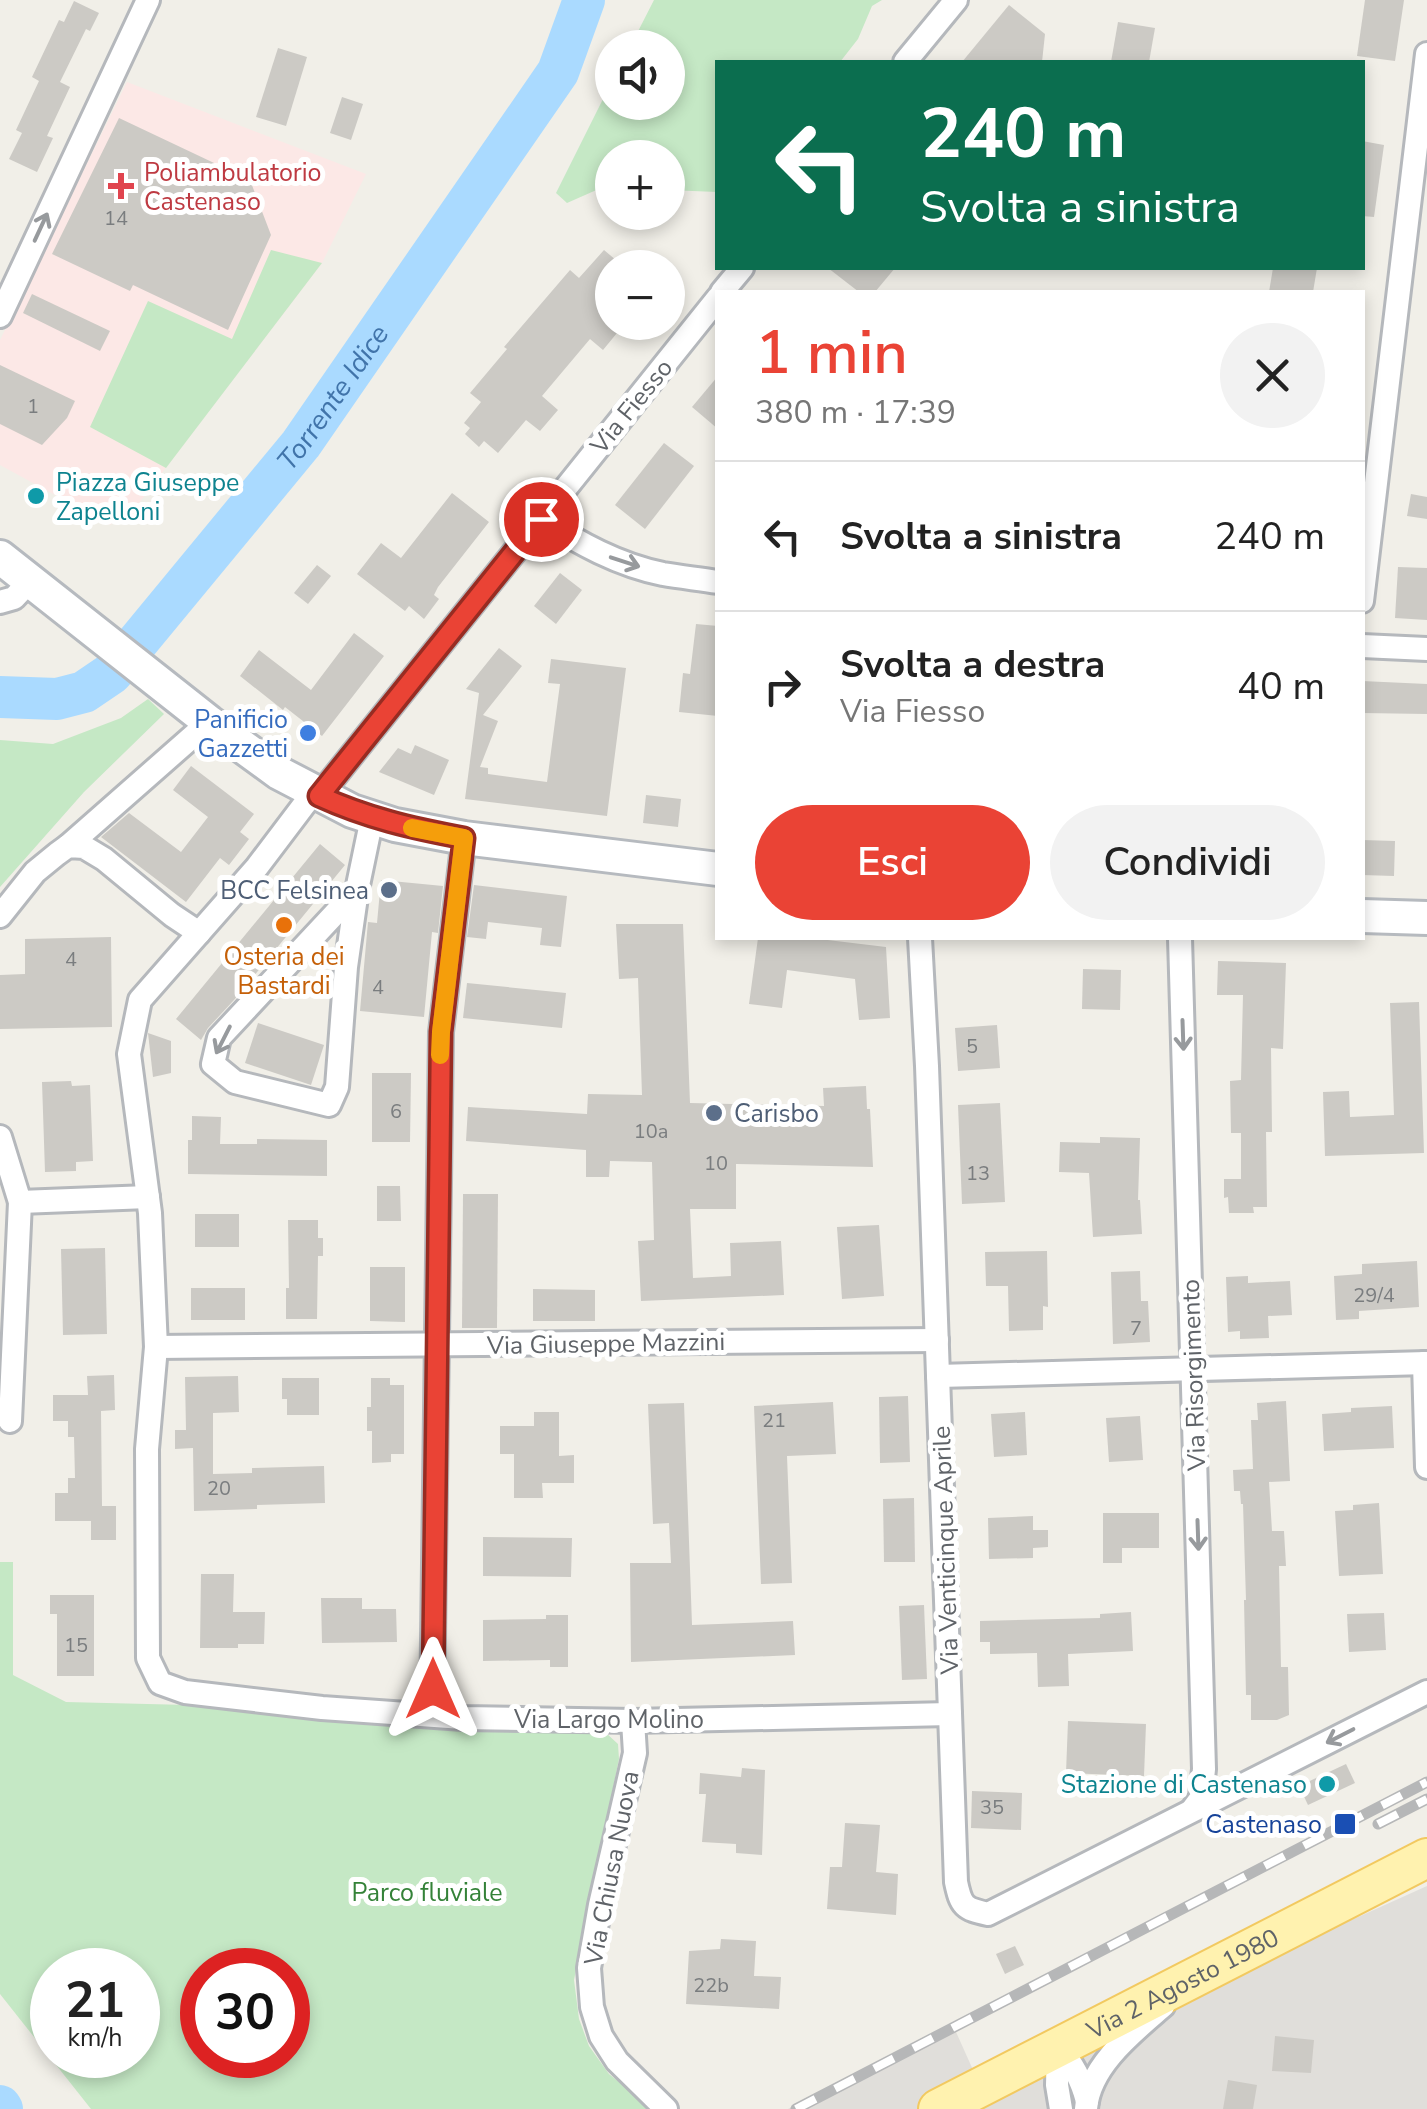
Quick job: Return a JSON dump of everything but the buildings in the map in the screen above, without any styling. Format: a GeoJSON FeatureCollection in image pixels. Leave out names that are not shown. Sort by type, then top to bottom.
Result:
{"type":"FeatureCollection","features":[{"type":"Feature","properties":{"kind":"main road","name":"Via 2 Agosto 1980"},"geometry":{"type":"LineString","coordinates":[[938,2109],[1427,1858]]}},
{"type":"Feature","properties":{"kind":"street"},"geometry":{"type":"LineString","coordinates":[[0,316],[148,0]]}},
{"type":"Feature","properties":{"kind":"street"},"geometry":{"type":"LineString","coordinates":[[907,60],[956,0]]}},
{"type":"Feature","properties":{"kind":"street"},"geometry":{"type":"LineString","coordinates":[[1365,576],[1427,54]]}},
{"type":"Feature","properties":{"kind":"street","name":"Via Fiesso"},"geometry":{"type":"LineString","coordinates":[[724,290],[740,270]]}},
{"type":"Feature","properties":{"kind":"street","name":"Via Fiesso"},"geometry":{"type":"LineString","coordinates":[[316,794],[715,301]]}},
{"type":"Feature","properties":{"kind":"street"},"geometry":{"type":"LineString","coordinates":[[541,519],[612,559],[660,574],[715,582]]}},
{"type":"Feature","properties":{"kind":"street"},"geometry":{"type":"LineString","coordinates":[[0,602],[14,598],[13,567]]}},
{"type":"Feature","properties":{"kind":"street"},"geometry":{"type":"LineString","coordinates":[[13,567],[205,720],[278,773],[316,794],[372,818],[464,838],[715,869]]}},
{"type":"Feature","properties":{"kind":"street"},"geometry":{"type":"LineString","coordinates":[[1365,646],[1427,650]]}},
{"type":"Feature","properties":{"kind":"street"},"geometry":{"type":"LineString","coordinates":[[0,916],[35,872],[205,720]]}},
{"type":"Feature","properties":{"kind":"street","name":"Via Largo Molino"},"geometry":{"type":"LineString","coordinates":[[316,794],[140,1000],[129,1054],[148,1197],[156,1348],[147,1449],[148,1658],[160,1683],[185,1692],[322,1708],[463,1718],[633,1721],[950,1714]]}},
{"type":"Feature","properties":{"kind":"street"},"geometry":{"type":"LineString","coordinates":[[357,890],[218,1038],[213,1064],[235,1082],[329,1105],[338,1087],[346,967],[372,818]]}},
{"type":"Feature","properties":{"kind":"street"},"geometry":{"type":"LineString","coordinates":[[432,1715],[441,1032],[464,838]]}},
{"type":"Feature","properties":{"kind":"street"},"geometry":{"type":"LineString","coordinates":[[68,846],[84,847],[104,858],[199,932]]}},
{"type":"Feature","properties":{"kind":"street"},"geometry":{"type":"LineString","coordinates":[[1365,916],[1427,918]]}},
{"type":"Feature","properties":{"kind":"street","name":"Via Venticinque Aprile"},"geometry":{"type":"LineString","coordinates":[[920,940],[956,1882],[960,1900],[969,1910],[988,1914],[1192,1810]]}},
{"type":"Feature","properties":{"kind":"street","name":"Via Risorgimento"},"geometry":{"type":"LineString","coordinates":[[1180,940],[1204,1769],[1201,1798],[1192,1810]]}},
{"type":"Feature","properties":{"kind":"street"},"geometry":{"type":"LineString","coordinates":[[0,1137],[20,1202],[8,1268],[10,1421]]}},
{"type":"Feature","properties":{"kind":"street"},"geometry":{"type":"LineString","coordinates":[[20,1202],[148,1197]]}},
{"type":"Feature","properties":{"kind":"street","name":"Via Giuseppe Mazzini"},"geometry":{"type":"LineString","coordinates":[[156,1348],[937,1340]]}},
{"type":"Feature","properties":{"kind":"street"},"geometry":{"type":"LineString","coordinates":[[938,1376],[1425,1363],[1427,1467]]}},
{"type":"Feature","properties":{"kind":"street"},"geometry":{"type":"LineString","coordinates":[[1192,1810],[1427,1692]]}},
{"type":"Feature","properties":{"kind":"street","name":"Via Chiusa Nuova"},"geometry":{"type":"LineString","coordinates":[[633,1721],[634,1753],[589,1968],[592,2007],[601,2036],[617,2061],[666,2109]]}},
{"type":"Feature","properties":{"kind":"street"},"geometry":{"type":"LineString","coordinates":[[1086,2105],[1094,2082],[1108,2061],[1194,1977]]}},
{"type":"Feature","properties":{"kind":"street"},"geometry":{"type":"LineString","coordinates":[[1058,2047],[1082,2080],[1086,2105]]}},
{"type":"Feature","properties":{"kind":"street"},"geometry":{"type":"LineString","coordinates":[[1058,2047],[1057,2085],[1062,2109]]}},
{"type":"Feature","properties":{"kind":"shaded area"},"geometry":{"type":"Polygon","coordinates":[[[127,82],[366,174],[322,263],[136,507],[110,525],[0,465],[0,340],[127,82]]]}},
{"type":"Feature","properties":{"kind":"shaded area"},"geometry":{"type":"Polygon","coordinates":[[[1427,1886],[1427,2109],[788,2109],[952,2023],[982,2090],[1427,1886]]]}},
{"type":"Feature","properties":{"kind":"green space"},"geometry":{"type":"Polygon","coordinates":[[[654,0],[882,0],[872,6],[858,39],[842,60],[715,60],[715,192],[685,191],[685,140],[595,140],[595,191],[567,203],[556,193],[595,115],[595,120],[685,120],[685,30],[639,30],[654,0]]]}},
{"type":"Feature","properties":{"kind":"green space"},"geometry":{"type":"Polygon","coordinates":[[[271,250],[322,263],[166,468],[90,427],[148,301],[232,339],[271,250]]]}},
{"type":"Feature","properties":{"kind":"green space"},"geometry":{"type":"Polygon","coordinates":[[[148,699],[164,714],[84,792],[0,887],[0,740],[53,744],[121,718],[148,699]]]}},
{"type":"Feature","properties":{"kind":"green space","name":"Parco fluviale"},"geometry":{"type":"Polygon","coordinates":[[[0,1562],[13,1562],[13,1675],[66,1702],[188,1705],[263,1714],[605,1732],[618,1744],[619,1759],[574,1980],[579,2019],[589,2046],[609,2074],[653,2109],[91,2109],[66,2078],[160,2078],[160,1948],[30,1948],[30,2032],[0,1994],[0,1562]]]}},
{"type":"Feature","properties":{"kind":"waterway","name":"Torrente Idice"},"geometry":{"type":"LineString","coordinates":[[0,697],[57,699],[84,692],[112,673],[301,444],[558,72],[584,0]]}},
{"type":"Feature","properties":{"kind":"railway"},"geometry":{"type":"LineString","coordinates":[[796,2109],[1427,1782]]}},
{"type":"Feature","properties":{"kind":"railway"},"geometry":{"type":"LineString","coordinates":[[1378,1824],[1427,1799]]}},
{"type":"Feature","properties":{"kind":"slow traffic"},"geometry":{"type":"LineString","coordinates":[[412,828],[464,838],[440,1055]]}},
{"type":"Feature","properties":{"kind":"place","name":"Poliambulatorio Castenaso"},"geometry":{"type":"Point","coordinates":[121,186]}},
{"type":"Feature","properties":{"kind":"place","name":"Piazza Giuseppe Zapelloni"},"geometry":{"type":"Point","coordinates":[36,496]}},
{"type":"Feature","properties":{"kind":"place","name":"Panificio Gazzetti"},"geometry":{"type":"Point","coordinates":[308,733]}},
{"type":"Feature","properties":{"kind":"place","name":"BCC Felsinea"},"geometry":{"type":"Point","coordinates":[389,890]}},
{"type":"Feature","properties":{"kind":"place","name":"Osteria dei Bastardi"},"geometry":{"type":"Point","coordinates":[284,925]}},
{"type":"Feature","properties":{"kind":"place","name":"Carisbo"},"geometry":{"type":"Point","coordinates":[714,1113]}},
{"type":"Feature","properties":{"kind":"place","name":"Stazione di Castenaso"},"geometry":{"type":"Point","coordinates":[1327,1784]}},
{"type":"Feature","properties":{"kind":"place","name":"Castenaso"},"geometry":{"type":"Point","coordinates":[1345,1824]}},
{"type":"Feature","properties":{"kind":"route"},"geometry":{"type":"LineString","coordinates":[[433,1689],[441,1032],[464,838],[395,824],[319,796],[541,519]]}}]}
